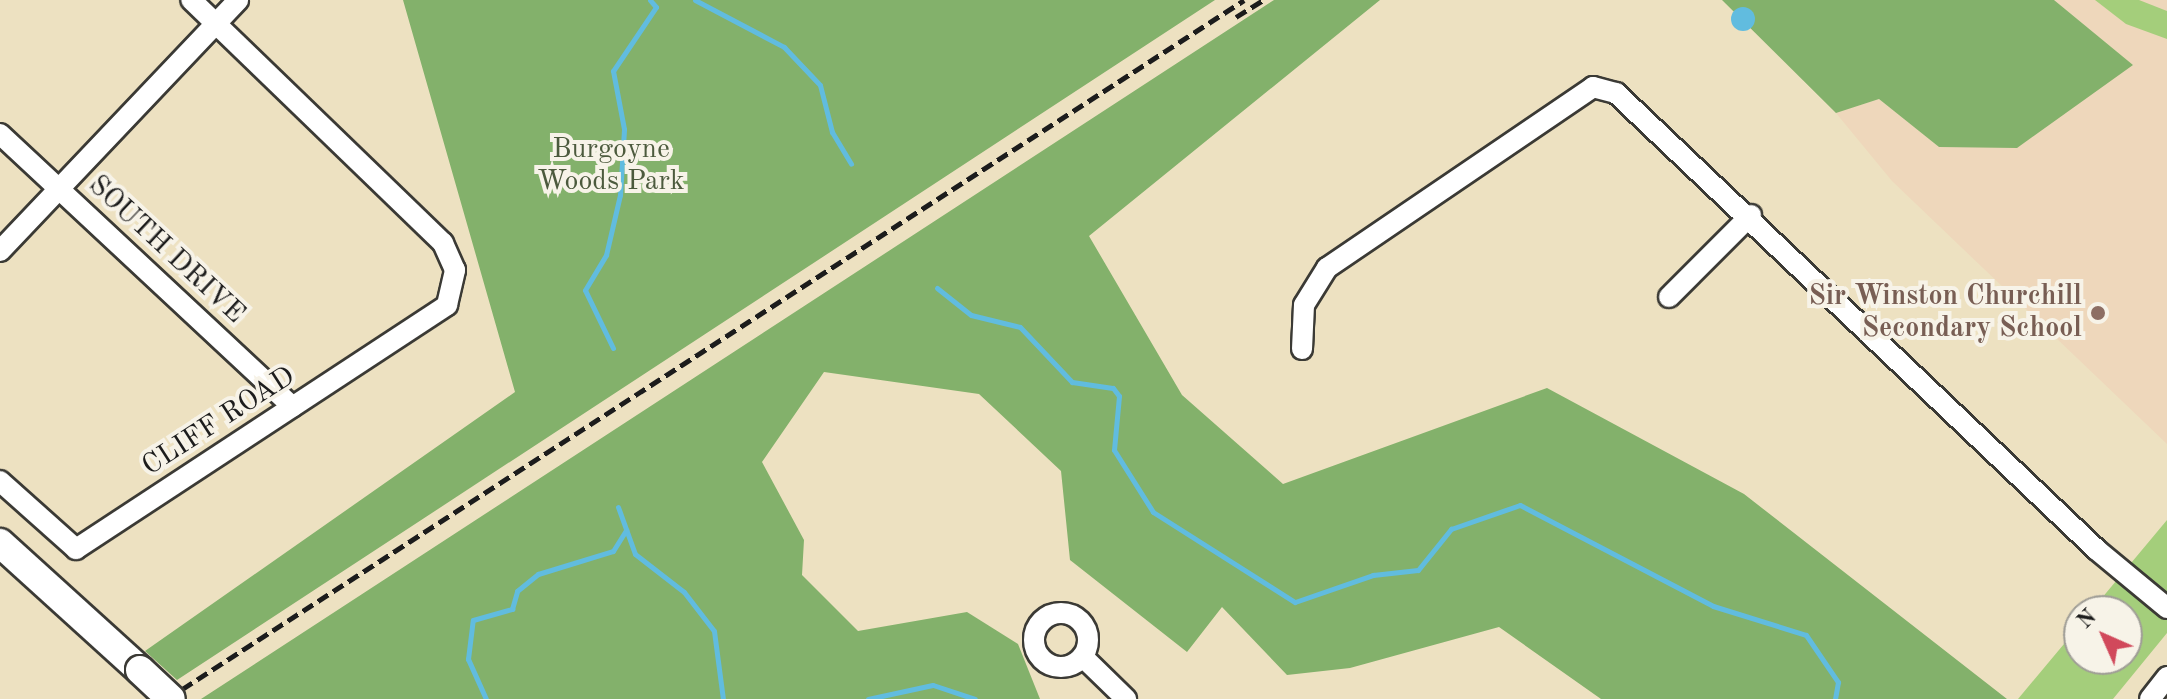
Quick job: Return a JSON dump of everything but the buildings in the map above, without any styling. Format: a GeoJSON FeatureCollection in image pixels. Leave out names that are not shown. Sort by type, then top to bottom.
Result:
{"type":"FeatureCollection","features":[{"type":"Feature","properties":{"kind":"main road"},"geometry":{"type":"LineString","coordinates":[[0,543],[171,699]]}},
{"type":"Feature","properties":{"kind":"street"},"geometry":{"type":"LineString","coordinates":[[191,0],[216,24]]}},
{"type":"Feature","properties":{"kind":"street"},"geometry":{"type":"LineString","coordinates":[[0,251],[238,0]]}},
{"type":"Feature","properties":{"kind":"street","name":"CLIFF ROAD"},"geometry":{"type":"LineString","coordinates":[[0,481],[76,549],[447,305],[455,270],[443,243],[216,24]]}},
{"type":"Feature","properties":{"kind":"street"},"geometry":{"type":"LineString","coordinates":[[1302,349],[1304,305],[1327,268],[1593,87],[1630,104],[1751,215],[2097,550],[2167,608]]}},
{"type":"Feature","properties":{"kind":"street","name":"SOUTH DRIVE"},"geometry":{"type":"LineString","coordinates":[[0,134],[293,407]]}},
{"type":"Feature","properties":{"kind":"street"},"geometry":{"type":"LineString","coordinates":[[1669,297],[1751,215]]}},
{"type":"Feature","properties":{"kind":"street"},"geometry":{"type":"LineString","coordinates":[[1084,658],[1126,699]]}},
{"type":"Feature","properties":{"kind":"street"},"geometry":{"type":"LineString","coordinates":[[2150,699],[2167,677]]}},
{"type":"Feature","properties":{"kind":"shaded area","name":"Sir Winston Churchill Secondary School"},"geometry":{"type":"Polygon","coordinates":[[[2054,0],[2167,0],[2167,444],[1892,181],[1836,113],[1879,99],[1939,147],[2133,65],[2054,0]]]}},
{"type":"Feature","properties":{"kind":"green space","name":"Burgoyne Woods Park"},"geometry":{"type":"Polygon","coordinates":[[[403,0],[1215,0],[177,680],[145,651],[515,392],[403,0]]]}},
{"type":"Feature","properties":{"kind":"green space"},"geometry":{"type":"Polygon","coordinates":[[[1274,0],[1380,0],[1089,236],[1182,395],[1283,484],[1547,388],[1744,494],[2007,699],[1601,699],[1499,627],[1350,668],[1287,675],[1222,607],[1187,652],[1070,560],[1061,471],[979,394],[824,372],[762,462],[804,540],[802,575],[858,631],[967,612],[1018,644],[1040,699],[201,699],[1274,0]]]}},
{"type":"Feature","properties":{"kind":"green space"},"geometry":{"type":"Polygon","coordinates":[[[1722,0],[2054,0],[2133,65],[2017,148],[1939,147],[1879,99],[1836,113],[1722,0]]]}},
{"type":"Feature","properties":{"kind":"green space"},"geometry":{"type":"Polygon","coordinates":[[[2095,0],[2139,0],[2167,11],[2167,39],[2126,24],[2095,0]]]}},
{"type":"Feature","properties":{"kind":"green space"},"geometry":{"type":"Polygon","coordinates":[[[2167,520],[2167,633],[2143,662],[2143,595],[2104,595],[2167,520]]]}},
{"type":"Feature","properties":{"kind":"green space"},"geometry":{"type":"Polygon","coordinates":[[[2063,645],[2063,675],[2133,675],[2113,699],[2018,699],[2063,645]]]}},
{"type":"Feature","properties":{"kind":"water"},"geometry":{"type":"Polygon","coordinates":[[[1743,7],[1754,14],[1755,19],[1748,30],[1743,31],[1732,24],[1731,19],[1738,8],[1743,7]]]}},
{"type":"Feature","properties":{"kind":"waterway"},"geometry":{"type":"LineString","coordinates":[[613,348],[585,290],[606,255],[620,195],[624,129],[613,71],[656,7],[650,0]]}},
{"type":"Feature","properties":{"kind":"waterway"},"geometry":{"type":"LineString","coordinates":[[695,0],[784,47],[820,85],[832,132],[851,164]]}},
{"type":"Feature","properties":{"kind":"waterway"},"geometry":{"type":"LineString","coordinates":[[937,288],[971,315],[1020,327],[1072,382],[1113,388],[1119,396],[1114,450],[1153,512],[1295,602],[1373,575],[1418,570],[1451,529],[1520,505],[1713,606],[1806,635],[1838,682],[1835,699]]}},
{"type":"Feature","properties":{"kind":"waterway"},"geometry":{"type":"LineString","coordinates":[[618,507],[635,554],[684,592],[714,631],[723,699]]}},
{"type":"Feature","properties":{"kind":"waterway"},"geometry":{"type":"LineString","coordinates":[[486,699],[468,659],[473,620],[512,609],[517,591],[538,574],[613,551],[626,530]]}},
{"type":"Feature","properties":{"kind":"waterway"},"geometry":{"type":"LineString","coordinates":[[868,699],[933,685],[975,699]]}},
{"type":"Feature","properties":{"kind":"railway"},"geometry":{"type":"LineString","coordinates":[[167,699],[1244,0]]}},
{"type":"Feature","properties":{"kind":"railway"},"geometry":{"type":"LineString","coordinates":[[1236,17],[1263,0]]}},
{"type":"Feature","properties":{"kind":"place","name":"Sir Winston Churchill Secondary School"},"geometry":{"type":"Point","coordinates":[2098,313]}}]}
